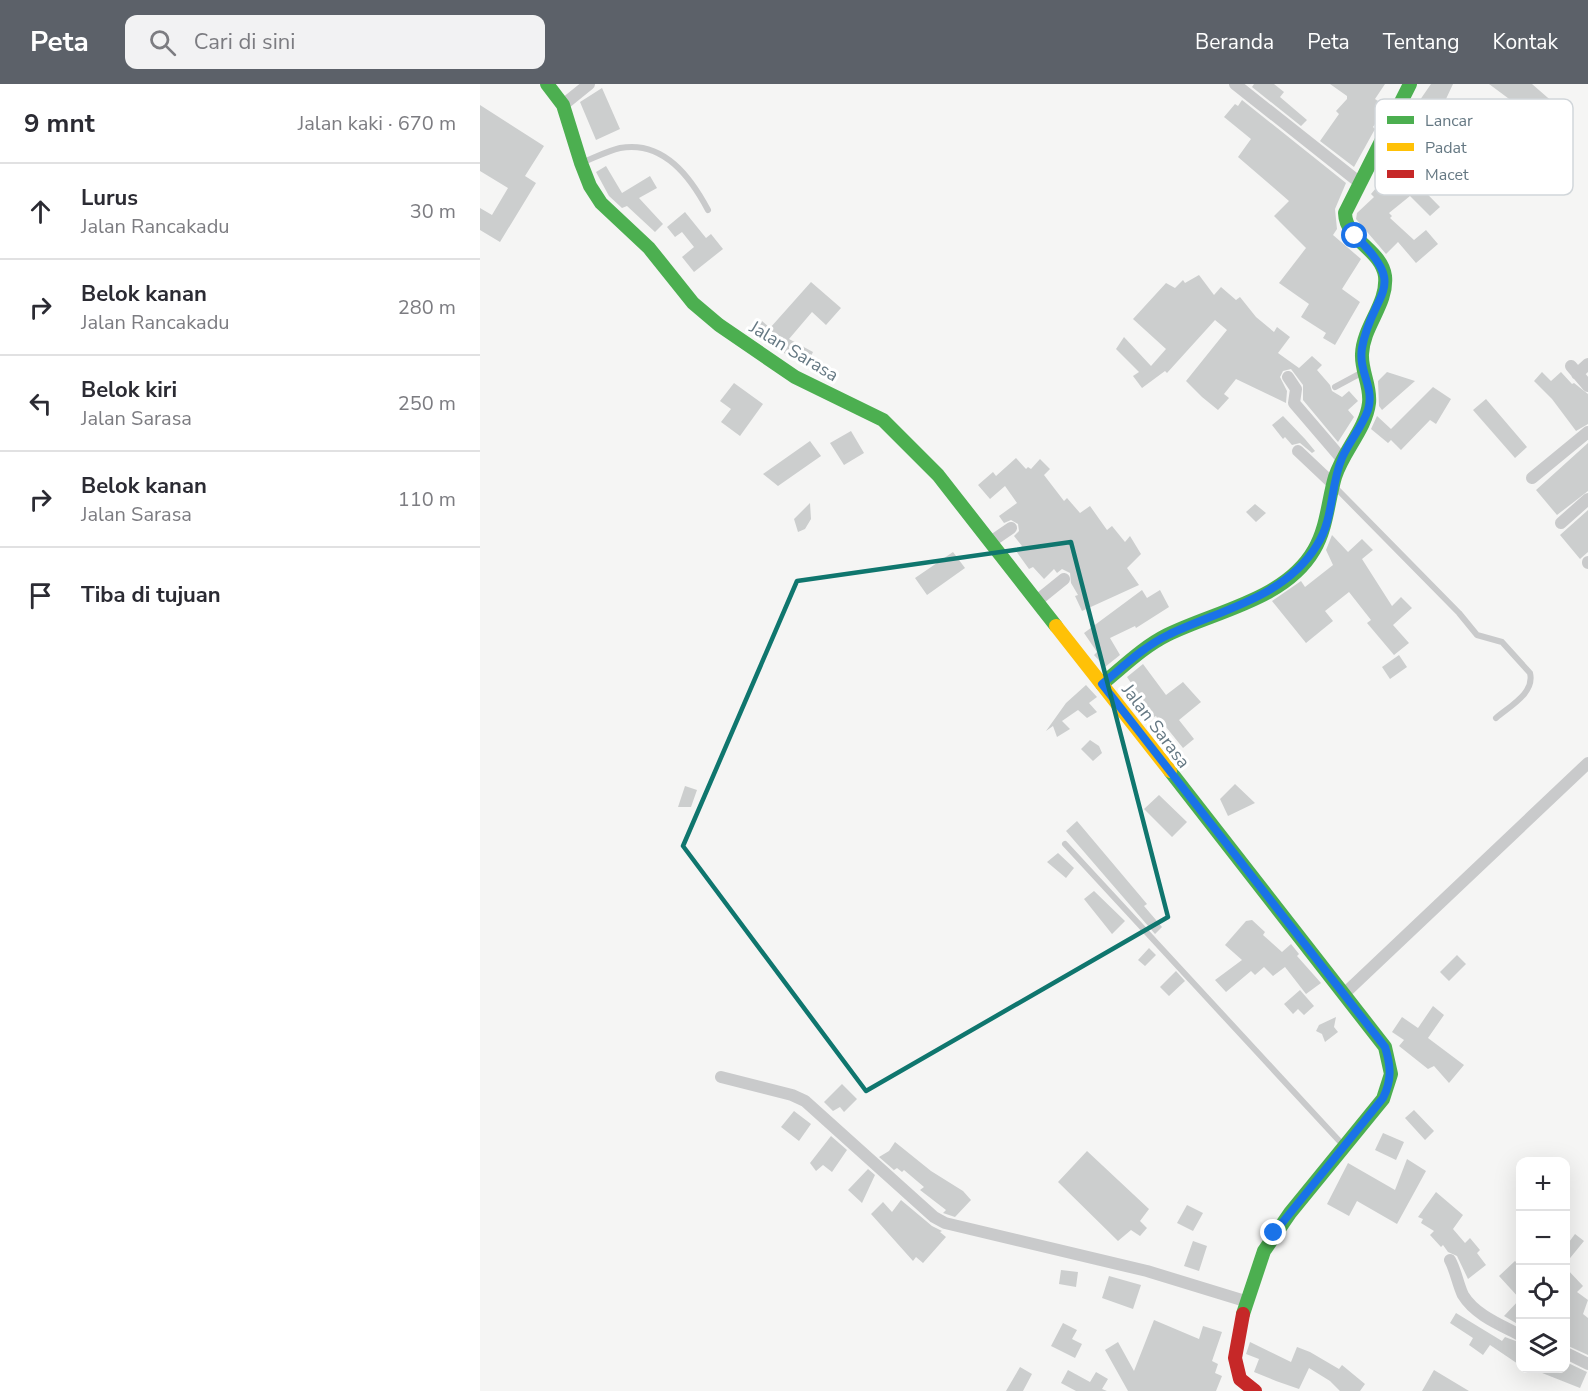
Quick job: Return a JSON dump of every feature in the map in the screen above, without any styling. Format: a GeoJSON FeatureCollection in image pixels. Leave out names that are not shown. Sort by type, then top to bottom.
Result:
{"type":"FeatureCollection","features":[{"type":"Feature","properties":{"kind":"street","name":"Jalan Sarasa"},"geometry":{"type":"LineString","coordinates":[[547,84],[563,105],[580,163],[600,203],[649,248],[672,279],[699,309],[795,377],[883,420],[915,449],[992,541],[1173,779],[1385,1047],[1391,1074],[1383,1098],[1346,1147],[1274,1233],[1264,1251],[1245,1300],[1235,1358],[1240,1378],[1255,1391]]}},
{"type":"Feature","properties":{"kind":"street"},"geometry":{"type":"LineString","coordinates":[[563,105],[589,84]]}},
{"type":"Feature","properties":{"kind":"street"},"geometry":{"type":"LineString","coordinates":[[1235,84],[1360,183]]}},
{"type":"Feature","properties":{"kind":"street"},"geometry":{"type":"LineString","coordinates":[[1402,99],[1410,84]]}},
{"type":"Feature","properties":{"kind":"street"},"geometry":{"type":"LineString","coordinates":[[1102,684],[1153,643],[1251,601],[1287,579],[1307,559],[1322,536],[1342,459],[1368,410],[1369,384],[1362,373],[1362,349],[1385,284],[1383,267],[1355,236],[1344,218],[1375,153]]}},
{"type":"Feature","properties":{"kind":"street"},"geometry":{"type":"LineString","coordinates":[[1588,364],[1574,370],[1588,386]]}},
{"type":"Feature","properties":{"kind":"street"},"geometry":{"type":"LineString","coordinates":[[1288,377],[1296,389],[1294,403],[1342,459]]}},
{"type":"Feature","properties":{"kind":"street"},"geometry":{"type":"LineString","coordinates":[[1532,478],[1588,432]]}},
{"type":"Feature","properties":{"kind":"street"},"geometry":{"type":"LineString","coordinates":[[1298,451],[1334,485]]}},
{"type":"Feature","properties":{"kind":"street"},"geometry":{"type":"LineString","coordinates":[[1561,523],[1588,499]]}},
{"type":"Feature","properties":{"kind":"street"},"geometry":{"type":"LineString","coordinates":[[992,541],[1011,528]]}},
{"type":"Feature","properties":{"kind":"street"},"geometry":{"type":"LineString","coordinates":[[1038,600],[1064,579]]}},
{"type":"Feature","properties":{"kind":"street"},"geometry":{"type":"LineString","coordinates":[[1344,994],[1588,763]]}},
{"type":"Feature","properties":{"kind":"street"},"geometry":{"type":"LineString","coordinates":[[722,1077],[792,1095],[805,1101],[934,1217],[945,1223],[1147,1271],[1245,1300]]}},
{"type":"Feature","properties":{"kind":"street"},"geometry":{"type":"LineString","coordinates":[[1450,1260],[1462,1292],[1474,1307],[1488,1318],[1516,1332]]}},
{"type":"Feature","properties":{"kind":"street"},"geometry":{"type":"LineString","coordinates":[[1570,1355],[1588,1364]]}},
{"type":"Feature","properties":{"kind":"lane"},"geometry":{"type":"LineString","coordinates":[[580,163],[619,148],[630,147],[662,155],[679,166],[693,182],[708,210]]}},
{"type":"Feature","properties":{"kind":"lane"},"geometry":{"type":"LineString","coordinates":[[1335,387],[1362,373]]}},
{"type":"Feature","properties":{"kind":"lane"},"geometry":{"type":"LineString","coordinates":[[1334,485],[1459,613],[1477,635],[1502,642],[1530,673],[1531,685],[1526,692],[1496,718]]}},
{"type":"Feature","properties":{"kind":"lane"},"geometry":{"type":"LineString","coordinates":[[1065,844],[1346,1147]]}},
{"type":"Feature","properties":{"kind":"highlighted area"},"geometry":{"type":"Polygon","coordinates":[[[1071,542],[1168,917],[866,1091],[683,846],[797,581],[1071,542]]]}},
{"type":"Feature","properties":{"kind":"building"},"geometry":{"type":"Polygon","coordinates":[[[1254,84],[1274,84],[1284,92],[1280,97],[1307,120],[1301,126],[1252,87],[1254,84]]]}},
{"type":"Feature","properties":{"kind":"building"},"geometry":{"type":"Polygon","coordinates":[[[1330,84],[1385,84],[1375,99],[1373,127],[1375,129],[1354,167],[1320,141],[1339,114],[1336,111],[1347,96],[1330,84]]]}},
{"type":"Feature","properties":{"kind":"building"},"geometry":{"type":"Polygon","coordinates":[[[1431,84],[1453,84],[1446,99],[1421,99],[1431,84]]]}},
{"type":"Feature","properties":{"kind":"building"},"geometry":{"type":"Polygon","coordinates":[[[1489,84],[1532,84],[1549,99],[1509,99],[1489,84]]]}},
{"type":"Feature","properties":{"kind":"building"},"geometry":{"type":"Polygon","coordinates":[[[602,88],[620,129],[596,140],[580,102],[602,88]]]}},
{"type":"Feature","properties":{"kind":"building"},"geometry":{"type":"Polygon","coordinates":[[[1242,100],[1346,183],[1335,209],[1337,229],[1333,235],[1361,259],[1342,289],[1360,302],[1335,345],[1323,338],[1326,333],[1301,317],[1309,304],[1279,283],[1306,248],[1274,216],[1289,201],[1238,157],[1251,139],[1224,117],[1235,104],[1238,106],[1242,100]]]}},
{"type":"Feature","properties":{"kind":"building"},"geometry":{"type":"Polygon","coordinates":[[[480,105],[544,146],[525,176],[536,183],[500,242],[480,230],[480,208],[492,215],[508,188],[480,171],[480,105]]]}},
{"type":"Feature","properties":{"kind":"building"},"geometry":{"type":"Polygon","coordinates":[[[606,166],[622,193],[650,176],[657,188],[639,198],[663,224],[655,232],[627,206],[622,208],[609,196],[596,172],[606,166]]]}},
{"type":"Feature","properties":{"kind":"building"},"geometry":{"type":"Polygon","coordinates":[[[1375,189],[1375,195],[1428,195],[1440,207],[1430,216],[1410,196],[1389,213],[1392,216],[1390,218],[1414,240],[1426,230],[1438,244],[1416,263],[1398,242],[1386,254],[1356,219],[1357,213],[1374,197],[1371,194],[1375,189]]]}},
{"type":"Feature","properties":{"kind":"building"},"geometry":{"type":"Polygon","coordinates":[[[685,212],[706,238],[711,234],[723,249],[694,272],[682,257],[694,247],[682,232],[675,237],[667,227],[685,212]]]}},
{"type":"Feature","properties":{"kind":"building"},"geometry":{"type":"Polygon","coordinates":[[[1199,275],[1214,295],[1221,287],[1236,300],[1240,297],[1256,317],[1274,332],[1277,327],[1290,337],[1278,353],[1299,368],[1312,356],[1322,365],[1317,370],[1330,385],[1332,391],[1342,397],[1349,391],[1358,401],[1348,410],[1354,417],[1338,442],[1303,400],[1303,385],[1291,369],[1283,371],[1280,377],[1287,391],[1286,403],[1236,379],[1224,394],[1229,398],[1218,410],[1202,397],[1186,381],[1227,330],[1215,320],[1167,373],[1165,371],[1142,388],[1133,376],[1139,372],[1116,349],[1124,337],[1151,366],[1166,349],[1133,319],[1166,283],[1175,288],[1183,280],[1185,283],[1199,275]]]}},
{"type":"Feature","properties":{"kind":"building"},"geometry":{"type":"Polygon","coordinates":[[[811,282],[841,308],[826,325],[812,312],[789,339],[813,352],[808,362],[789,351],[786,354],[776,349],[781,343],[753,331],[762,321],[770,328],[811,282]]]}},
{"type":"Feature","properties":{"kind":"building"},"geometry":{"type":"Polygon","coordinates":[[[1387,372],[1415,381],[1382,410],[1379,406],[1378,381],[1387,372]]]}},
{"type":"Feature","properties":{"kind":"building"},"geometry":{"type":"Polygon","coordinates":[[[1542,372],[1551,381],[1561,372],[1572,384],[1574,383],[1588,394],[1588,424],[1576,431],[1552,399],[1534,381],[1542,372]]]}},
{"type":"Feature","properties":{"kind":"building"},"geometry":{"type":"Polygon","coordinates":[[[734,383],[763,404],[740,436],[721,422],[731,409],[720,401],[734,383]]]}},
{"type":"Feature","properties":{"kind":"building"},"geometry":{"type":"Polygon","coordinates":[[[1433,387],[1451,399],[1436,424],[1430,420],[1401,450],[1391,440],[1388,443],[1371,429],[1377,416],[1391,429],[1433,387]]]}},
{"type":"Feature","properties":{"kind":"building"},"geometry":{"type":"Polygon","coordinates":[[[1486,399],[1527,447],[1515,458],[1473,410],[1486,399]]]}},
{"type":"Feature","properties":{"kind":"building"},"geometry":{"type":"Polygon","coordinates":[[[1283,416],[1315,451],[1312,453],[1300,443],[1292,445],[1285,437],[1283,439],[1272,425],[1283,416]]]}},
{"type":"Feature","properties":{"kind":"building"},"geometry":{"type":"Polygon","coordinates":[[[851,431],[864,453],[844,465],[830,443],[851,431]]]}},
{"type":"Feature","properties":{"kind":"building"},"geometry":{"type":"Polygon","coordinates":[[[810,441],[821,456],[778,486],[763,474],[810,441]]]}},
{"type":"Feature","properties":{"kind":"building"},"geometry":{"type":"Polygon","coordinates":[[[1588,443],[1588,491],[1557,515],[1536,490],[1588,443]]]}},
{"type":"Feature","properties":{"kind":"building"},"geometry":{"type":"Polygon","coordinates":[[[1016,458],[1026,469],[1028,467],[1031,469],[1040,459],[1050,469],[1044,475],[1064,501],[1067,498],[1080,513],[1090,506],[1107,530],[1112,526],[1125,542],[1130,536],[1141,554],[1127,568],[1139,585],[1082,611],[1075,596],[1078,595],[1071,583],[1070,573],[1062,569],[1057,573],[1054,569],[1044,579],[1033,567],[1029,569],[1016,551],[1022,546],[1014,536],[1019,531],[1018,524],[1011,520],[1004,523],[999,516],[1017,503],[1005,486],[990,499],[978,485],[993,472],[996,476],[1016,458]]]}},
{"type":"Feature","properties":{"kind":"building"},"geometry":{"type":"Polygon","coordinates":[[[810,503],[811,519],[805,529],[798,532],[794,519],[810,503]]]}},
{"type":"Feature","properties":{"kind":"building"},"geometry":{"type":"Polygon","coordinates":[[[1255,504],[1266,513],[1256,522],[1246,512],[1255,504]]]}},
{"type":"Feature","properties":{"kind":"building"},"geometry":{"type":"Polygon","coordinates":[[[1588,510],[1588,552],[1580,559],[1560,535],[1588,510]]]}},
{"type":"Feature","properties":{"kind":"building"},"geometry":{"type":"Polygon","coordinates":[[[1332,535],[1348,552],[1362,539],[1373,550],[1362,559],[1392,606],[1401,597],[1412,608],[1393,625],[1409,643],[1394,655],[1367,623],[1371,620],[1349,592],[1325,611],[1333,621],[1306,643],[1272,601],[1301,581],[1305,587],[1333,565],[1326,550],[1332,535]]]}},
{"type":"Feature","properties":{"kind":"building"},"geometry":{"type":"Polygon","coordinates":[[[953,552],[965,568],[927,595],[915,578],[953,552]]]}},
{"type":"Feature","properties":{"kind":"building"},"geometry":{"type":"Polygon","coordinates":[[[1142,590],[1147,598],[1160,590],[1169,607],[1136,628],[1135,626],[1110,638],[1120,655],[1105,667],[1094,655],[1097,652],[1084,633],[1142,590]]]}},
{"type":"Feature","properties":{"kind":"building"},"geometry":{"type":"Polygon","coordinates":[[[1399,655],[1407,667],[1390,679],[1382,667],[1399,655]]]}},
{"type":"Feature","properties":{"kind":"building"},"geometry":{"type":"Polygon","coordinates":[[[1143,664],[1166,695],[1183,682],[1201,702],[1179,720],[1194,739],[1183,748],[1166,727],[1163,728],[1156,716],[1154,717],[1127,677],[1143,664]]]}},
{"type":"Feature","properties":{"kind":"building"},"geometry":{"type":"Polygon","coordinates":[[[1086,685],[1097,697],[1089,703],[1097,712],[1087,718],[1078,710],[1062,721],[1070,729],[1057,737],[1053,726],[1046,731],[1066,703],[1086,685]]]}},
{"type":"Feature","properties":{"kind":"building"},"geometry":{"type":"Polygon","coordinates":[[[1090,740],[1099,746],[1102,753],[1093,761],[1081,749],[1090,740]]]}},
{"type":"Feature","properties":{"kind":"building"},"geometry":{"type":"Polygon","coordinates":[[[1235,784],[1255,803],[1228,816],[1220,799],[1235,784]]]}},
{"type":"Feature","properties":{"kind":"building"},"geometry":{"type":"Polygon","coordinates":[[[685,786],[697,790],[691,807],[678,807],[685,786]]]}},
{"type":"Feature","properties":{"kind":"building"},"geometry":{"type":"Polygon","coordinates":[[[1159,795],[1187,822],[1172,837],[1144,809],[1159,795]]]}},
{"type":"Feature","properties":{"kind":"building"},"geometry":{"type":"Polygon","coordinates":[[[1077,821],[1147,904],[1144,906],[1162,927],[1155,934],[1066,831],[1077,821]]]}},
{"type":"Feature","properties":{"kind":"building"},"geometry":{"type":"Polygon","coordinates":[[[1058,853],[1074,868],[1066,878],[1047,862],[1058,853]]]}},
{"type":"Feature","properties":{"kind":"building"},"geometry":{"type":"Polygon","coordinates":[[[1094,891],[1125,921],[1112,934],[1084,899],[1094,891]]]}},
{"type":"Feature","properties":{"kind":"building"},"geometry":{"type":"Polygon","coordinates":[[[1252,920],[1265,932],[1263,935],[1282,952],[1291,944],[1299,954],[1297,956],[1321,983],[1306,994],[1285,967],[1273,976],[1264,967],[1255,975],[1251,971],[1226,992],[1215,980],[1242,960],[1225,945],[1246,921],[1252,920]]]}},
{"type":"Feature","properties":{"kind":"building"},"geometry":{"type":"Polygon","coordinates":[[[1149,948],[1156,955],[1145,966],[1138,960],[1149,948]]]}},
{"type":"Feature","properties":{"kind":"building"},"geometry":{"type":"Polygon","coordinates":[[[1457,955],[1466,964],[1449,981],[1440,972],[1457,955]]]}},
{"type":"Feature","properties":{"kind":"building"},"geometry":{"type":"Polygon","coordinates":[[[1176,971],[1185,981],[1169,996],[1160,987],[1176,971]]]}},
{"type":"Feature","properties":{"kind":"building"},"geometry":{"type":"Polygon","coordinates":[[[1300,990],[1314,1006],[1304,1015],[1298,1009],[1293,1014],[1284,1004],[1300,990]]]}},
{"type":"Feature","properties":{"kind":"building"},"geometry":{"type":"Polygon","coordinates":[[[1433,1006],[1444,1015],[1428,1038],[1464,1065],[1449,1083],[1434,1066],[1428,1069],[1399,1046],[1404,1040],[1392,1032],[1402,1017],[1418,1028],[1433,1006]]]}},
{"type":"Feature","properties":{"kind":"building"},"geometry":{"type":"Polygon","coordinates":[[[1336,1017],[1334,1027],[1338,1032],[1325,1042],[1322,1034],[1316,1031],[1319,1025],[1336,1017]]]}},
{"type":"Feature","properties":{"kind":"building"},"geometry":{"type":"Polygon","coordinates":[[[842,1084],[857,1099],[844,1112],[840,1107],[833,1111],[824,1102],[842,1084]]]}},
{"type":"Feature","properties":{"kind":"building"},"geometry":{"type":"Polygon","coordinates":[[[1414,1110],[1434,1131],[1425,1140],[1405,1118],[1414,1110]]]}},
{"type":"Feature","properties":{"kind":"building"},"geometry":{"type":"Polygon","coordinates":[[[794,1111],[811,1124],[799,1141],[781,1127],[794,1111]]]}},
{"type":"Feature","properties":{"kind":"building"},"geometry":{"type":"Polygon","coordinates":[[[1383,1133],[1404,1142],[1396,1160],[1375,1150],[1383,1133]]]}},
{"type":"Feature","properties":{"kind":"building"},"geometry":{"type":"Polygon","coordinates":[[[831,1136],[847,1150],[832,1172],[823,1165],[816,1171],[810,1163],[831,1136]]]}},
{"type":"Feature","properties":{"kind":"building"},"geometry":{"type":"Polygon","coordinates":[[[895,1142],[931,1171],[963,1191],[971,1200],[955,1217],[943,1213],[946,1210],[920,1190],[924,1187],[904,1170],[902,1172],[897,1168],[894,1170],[879,1157],[889,1151],[895,1142]]]}},
{"type":"Feature","properties":{"kind":"building"},"geometry":{"type":"Polygon","coordinates":[[[1087,1151],[1149,1209],[1140,1221],[1147,1228],[1140,1236],[1131,1230],[1118,1241],[1058,1182],[1087,1151]]]}},
{"type":"Feature","properties":{"kind":"building"},"geometry":{"type":"Polygon","coordinates":[[[1407,1159],[1426,1171],[1397,1224],[1357,1201],[1349,1216],[1327,1204],[1348,1163],[1395,1190],[1407,1159]]]}},
{"type":"Feature","properties":{"kind":"building"},"geometry":{"type":"Polygon","coordinates":[[[868,1169],[875,1175],[862,1203],[848,1190],[868,1169]]]}},
{"type":"Feature","properties":{"kind":"building"},"geometry":{"type":"Polygon","coordinates":[[[1436,1192],[1463,1215],[1453,1229],[1465,1243],[1470,1238],[1480,1250],[1477,1253],[1486,1265],[1468,1279],[1457,1256],[1448,1252],[1443,1245],[1441,1247],[1430,1235],[1434,1231],[1421,1223],[1423,1219],[1418,1217],[1436,1192]]]}},
{"type":"Feature","properties":{"kind":"building"},"geometry":{"type":"Polygon","coordinates":[[[901,1200],[932,1226],[942,1231],[940,1232],[946,1237],[923,1263],[916,1257],[913,1261],[871,1214],[883,1202],[892,1212],[901,1200]]]}},
{"type":"Feature","properties":{"kind":"building"},"geometry":{"type":"Polygon","coordinates":[[[1187,1205],[1203,1213],[1193,1231],[1177,1223],[1187,1205]]]}},
{"type":"Feature","properties":{"kind":"building"},"geometry":{"type":"Polygon","coordinates":[[[1575,1234],[1584,1241],[1570,1258],[1570,1241],[1575,1234]]]}},
{"type":"Feature","properties":{"kind":"building"},"geometry":{"type":"Polygon","coordinates":[[[1193,1241],[1207,1246],[1199,1271],[1184,1266],[1193,1241]]]}},
{"type":"Feature","properties":{"kind":"building"},"geometry":{"type":"Polygon","coordinates":[[[1516,1262],[1516,1295],[1499,1276],[1516,1262]]]}},
{"type":"Feature","properties":{"kind":"building"},"geometry":{"type":"Polygon","coordinates":[[[1061,1270],[1078,1272],[1076,1287],[1059,1284],[1061,1270]]]}},
{"type":"Feature","properties":{"kind":"building"},"geometry":{"type":"Polygon","coordinates":[[[1570,1272],[1583,1286],[1577,1292],[1588,1300],[1583,1314],[1588,1318],[1588,1355],[1570,1347],[1570,1272]]]}},
{"type":"Feature","properties":{"kind":"building"},"geometry":{"type":"Polygon","coordinates":[[[1109,1276],[1141,1285],[1133,1309],[1102,1298],[1109,1276]]]}},
{"type":"Feature","properties":{"kind":"building"},"geometry":{"type":"Polygon","coordinates":[[[1516,1303],[1516,1323],[1504,1316],[1516,1303]]]}},
{"type":"Feature","properties":{"kind":"building"},"geometry":{"type":"Polygon","coordinates":[[[1456,1313],[1502,1341],[1505,1337],[1516,1341],[1516,1363],[1490,1345],[1483,1355],[1469,1345],[1473,1338],[1450,1323],[1456,1313]]]}},
{"type":"Feature","properties":{"kind":"building"},"geometry":{"type":"Polygon","coordinates":[[[1154,1320],[1199,1339],[1203,1326],[1222,1332],[1212,1361],[1218,1364],[1215,1373],[1222,1376],[1216,1391],[1128,1391],[1105,1350],[1118,1342],[1134,1371],[1154,1320]]]}},
{"type":"Feature","properties":{"kind":"building"},"geometry":{"type":"Polygon","coordinates":[[[1063,1323],[1077,1330],[1072,1339],[1082,1344],[1075,1358],[1051,1346],[1063,1323]]]}},
{"type":"Feature","properties":{"kind":"building"},"geometry":{"type":"Polygon","coordinates":[[[1250,1342],[1291,1362],[1297,1347],[1339,1369],[1342,1365],[1365,1384],[1360,1391],[1340,1391],[1330,1381],[1309,1368],[1299,1389],[1276,1381],[1254,1372],[1259,1359],[1246,1354],[1250,1342]]]}},
{"type":"Feature","properties":{"kind":"building"},"geometry":{"type":"Polygon","coordinates":[[[1570,1364],[1587,1372],[1580,1388],[1542,1373],[1570,1373],[1570,1364]]]}},
{"type":"Feature","properties":{"kind":"building"},"geometry":{"type":"Polygon","coordinates":[[[1020,1367],[1032,1374],[1023,1391],[1006,1391],[1020,1367]]]}},
{"type":"Feature","properties":{"kind":"building"},"geometry":{"type":"Polygon","coordinates":[[[1068,1370],[1090,1382],[1096,1372],[1108,1379],[1102,1389],[1107,1391],[1076,1391],[1061,1383],[1068,1370]]]}},
{"type":"Feature","properties":{"kind":"building"},"geometry":{"type":"Polygon","coordinates":[[[1434,1370],[1469,1391],[1422,1391],[1434,1370]]]}},
{"type":"Feature","properties":{"kind":"traffic: fast"},"geometry":{"type":"LineString","coordinates":[[547,84],[563,105],[581,163],[590,186],[601,203],[649,248],[693,303],[719,325],[795,377],[883,420],[938,475],[1056,626]]}},
{"type":"Feature","properties":{"kind":"traffic: fast"},"geometry":{"type":"LineString","coordinates":[[1402,99],[1410,84]]}},
{"type":"Feature","properties":{"kind":"traffic: fast"},"geometry":{"type":"LineString","coordinates":[[1102,684],[1141,651],[1158,640],[1248,602],[1286,581],[1314,550],[1325,524],[1335,477],[1364,422],[1369,403],[1369,391],[1362,360],[1363,344],[1383,296],[1385,276],[1377,259],[1351,231],[1345,213],[1375,153]]}},
{"type":"Feature","properties":{"kind":"traffic: fast"},"geometry":{"type":"LineString","coordinates":[[1170,771],[1385,1047],[1391,1074],[1383,1099],[1290,1213],[1264,1251],[1243,1314]]}},
{"type":"Feature","properties":{"kind":"traffic: slow"},"geometry":{"type":"LineString","coordinates":[[1056,626],[1170,771]]}},
{"type":"Feature","properties":{"kind":"traffic: jam"},"geometry":{"type":"LineString","coordinates":[[1243,1314],[1235,1358],[1240,1379],[1255,1391]]}},
{"type":"Feature","properties":{"kind":"route"},"geometry":{"type":"LineString","coordinates":[[1274,1233],[1346,1147],[1383,1098],[1389,1086],[1390,1062],[1385,1047],[1173,779],[1102,684],[1153,643],[1251,601],[1287,579],[1317,546],[1326,526],[1342,459],[1368,410],[1369,384],[1362,373],[1362,349],[1385,284],[1383,267],[1355,236]]}}]}
